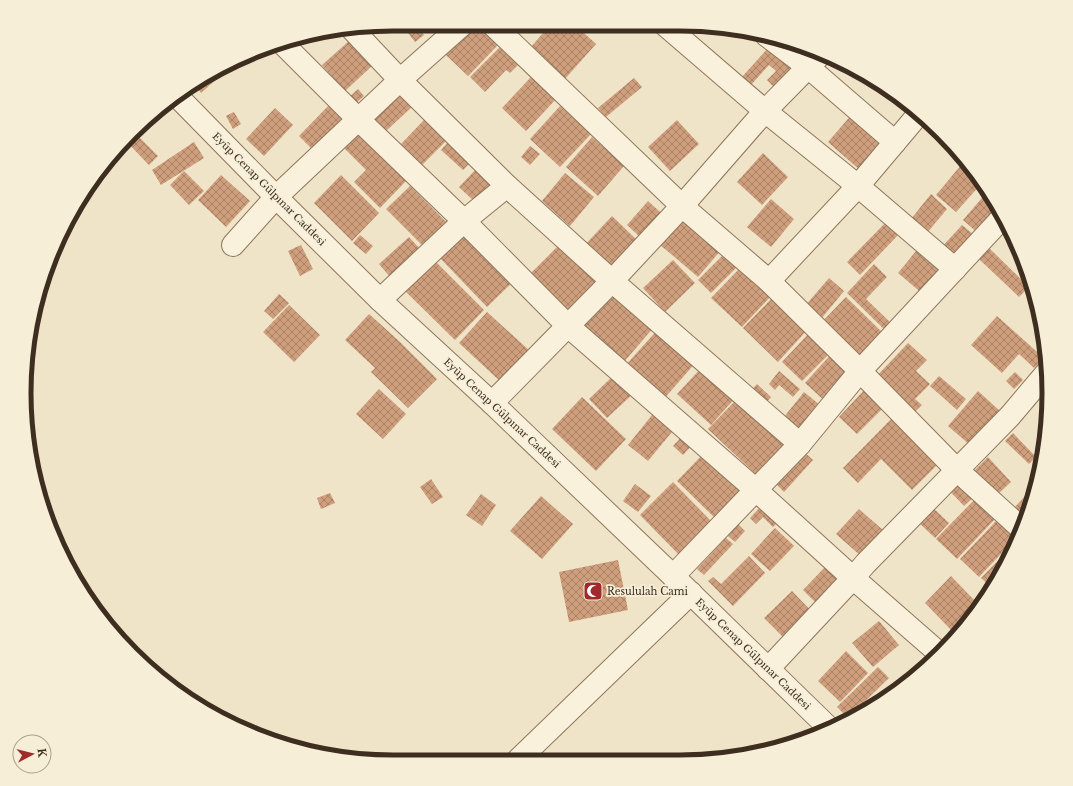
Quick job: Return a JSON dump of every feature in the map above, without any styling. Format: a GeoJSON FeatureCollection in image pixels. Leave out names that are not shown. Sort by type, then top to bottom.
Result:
{"type":"FeatureCollection","features":[{"type":"Feature","properties":{"kind":"street"},"geometry":{"type":"LineString","coordinates":[[233,245],[276,197],[400,80],[455,31]]}},
{"type":"Feature","properties":{"kind":"street"},"geometry":{"type":"LineString","coordinates":[[499,31],[682,206],[769,281],[860,371],[956,470],[1017,524]]}},
{"type":"Feature","properties":{"kind":"street"},"geometry":{"type":"LineString","coordinates":[[672,31],[765,111],[858,186],[956,269]]}},
{"type":"Feature","properties":{"kind":"street"},"geometry":{"type":"LineString","coordinates":[[356,33],[400,80],[507,186],[612,281],[800,444]]}},
{"type":"Feature","properties":{"kind":"street"},"geometry":{"type":"LineString","coordinates":[[286,47],[464,221],[568,326],[756,490],[935,650]]}},
{"type":"Feature","properties":{"kind":"street"},"geometry":{"type":"LineString","coordinates":[[787,47],[813,62],[895,142]]}},
{"type":"Feature","properties":{"kind":"street"},"geometry":{"type":"LineString","coordinates":[[492,403],[612,281],[682,206],[765,111],[813,62]]}},
{"type":"Feature","properties":{"kind":"street","name":"Eyüp Cenap Gülpınar Caddesi"},"geometry":{"type":"LineString","coordinates":[[181,100],[380,300],[492,403],[691,593],[825,724]]}},
{"type":"Feature","properties":{"kind":"street"},"geometry":{"type":"LineString","coordinates":[[769,281],[858,186],[915,118]]}},
{"type":"Feature","properties":{"kind":"street"},"geometry":{"type":"LineString","coordinates":[[380,300],[464,221],[507,186]]}},
{"type":"Feature","properties":{"kind":"street"},"geometry":{"type":"LineString","coordinates":[[673,576],[800,444],[860,371],[999,221]]}},
{"type":"Feature","properties":{"kind":"street"},"geometry":{"type":"LineString","coordinates":[[768,669],[866,563],[1010,416],[1041,379]]}},
{"type":"Feature","properties":{"kind":"street"},"geometry":{"type":"LineString","coordinates":[[523,755],[691,593]]}},
{"type":"Feature","properties":{"kind":"building"},"geometry":{"type":"Polygon","coordinates":[[[406,31],[421,31],[424,35],[415,42],[406,31]]]}},
{"type":"Feature","properties":{"kind":"building"},"geometry":{"type":"Polygon","coordinates":[[[467,31],[488,31],[500,43],[468,76],[445,54],[467,31]]]}},
{"type":"Feature","properties":{"kind":"building"},"geometry":{"type":"Polygon","coordinates":[[[545,31],[582,31],[596,44],[564,80],[530,48],[545,31]]]}},
{"type":"Feature","properties":{"kind":"building"},"geometry":{"type":"Polygon","coordinates":[[[349,41],[372,66],[345,91],[322,65],[349,41]]]}},
{"type":"Feature","properties":{"kind":"building"},"geometry":{"type":"Polygon","coordinates":[[[502,45],[520,63],[510,73],[506,70],[485,92],[470,77],[502,45]]]}},
{"type":"Feature","properties":{"kind":"building"},"geometry":{"type":"Polygon","coordinates":[[[768,48],[794,71],[777,90],[767,80],[776,71],[769,65],[750,86],[741,78],[768,48]]]}},
{"type":"Feature","properties":{"kind":"building"},"geometry":{"type":"Polygon","coordinates":[[[223,73],[201,93],[197,88],[223,73]]]}},
{"type":"Feature","properties":{"kind":"building"},"geometry":{"type":"Polygon","coordinates":[[[533,75],[557,98],[526,131],[502,108],[533,75]]]}},
{"type":"Feature","properties":{"kind":"building"},"geometry":{"type":"Polygon","coordinates":[[[634,78],[642,87],[606,117],[598,108],[634,78]]]}},
{"type":"Feature","properties":{"kind":"building"},"geometry":{"type":"Polygon","coordinates":[[[358,89],[364,96],[355,104],[349,97],[358,89]]]}},
{"type":"Feature","properties":{"kind":"building"},"geometry":{"type":"Polygon","coordinates":[[[399,93],[412,107],[386,131],[373,117],[399,93]]]}},
{"type":"Feature","properties":{"kind":"building"},"geometry":{"type":"Polygon","coordinates":[[[330,104],[346,119],[314,151],[299,136],[330,104]]]}},
{"type":"Feature","properties":{"kind":"building"},"geometry":{"type":"Polygon","coordinates":[[[560,106],[591,134],[560,167],[530,139],[560,106]]]}},
{"type":"Feature","properties":{"kind":"building"},"geometry":{"type":"Polygon","coordinates":[[[275,108],[293,125],[264,156],[246,139],[275,108]]]}},
{"type":"Feature","properties":{"kind":"building"},"geometry":{"type":"Polygon","coordinates":[[[234,112],[241,124],[233,129],[226,116],[234,112]]]}},
{"type":"Feature","properties":{"kind":"building"},"geometry":{"type":"Polygon","coordinates":[[[854,112],[887,141],[861,171],[828,142],[854,112]]]}},
{"type":"Feature","properties":{"kind":"building"},"geometry":{"type":"Polygon","coordinates":[[[425,119],[447,140],[422,165],[401,144],[425,119]]]}},
{"type":"Feature","properties":{"kind":"building"},"geometry":{"type":"Polygon","coordinates":[[[677,120],[699,144],[670,171],[648,147],[677,120]]]}},
{"type":"Feature","properties":{"kind":"building"},"geometry":{"type":"Polygon","coordinates":[[[921,122],[932,134],[931,135],[921,122]]]}},
{"type":"Feature","properties":{"kind":"building"},"geometry":{"type":"Polygon","coordinates":[[[359,133],[407,180],[380,208],[354,182],[366,170],[344,148],[359,133]]]}},
{"type":"Feature","properties":{"kind":"building"},"geometry":{"type":"Polygon","coordinates":[[[138,136],[158,156],[149,165],[130,145],[138,136]]]}},
{"type":"Feature","properties":{"kind":"building"},"geometry":{"type":"Polygon","coordinates":[[[592,137],[624,166],[598,196],[566,167],[592,137]]]}},
{"type":"Feature","properties":{"kind":"building"},"geometry":{"type":"Polygon","coordinates":[[[449,141],[471,162],[463,170],[441,150],[449,141]]]}},
{"type":"Feature","properties":{"kind":"building"},"geometry":{"type":"Polygon","coordinates":[[[194,142],[204,158],[161,185],[152,170],[194,142]]]}},
{"type":"Feature","properties":{"kind":"building"},"geometry":{"type":"Polygon","coordinates":[[[530,146],[540,154],[530,165],[521,157],[530,146]]]}},
{"type":"Feature","properties":{"kind":"building"},"geometry":{"type":"Polygon","coordinates":[[[763,153],[788,177],[762,205],[737,182],[763,153]]]}},
{"type":"Feature","properties":{"kind":"building"},"geometry":{"type":"Polygon","coordinates":[[[961,165],[978,188],[956,212],[936,195],[961,165]]]}},
{"type":"Feature","properties":{"kind":"building"},"geometry":{"type":"Polygon","coordinates":[[[477,168],[493,182],[475,202],[459,187],[477,168]]]}},
{"type":"Feature","properties":{"kind":"building"},"geometry":{"type":"Polygon","coordinates":[[[184,171],[204,191],[189,205],[170,185],[184,171]]]}},
{"type":"Feature","properties":{"kind":"building"},"geometry":{"type":"Polygon","coordinates":[[[565,173],[594,197],[570,226],[542,201],[565,173]]]}},
{"type":"Feature","properties":{"kind":"building"},"geometry":{"type":"Polygon","coordinates":[[[221,175],[250,201],[226,227],[198,200],[221,175]]]}},
{"type":"Feature","properties":{"kind":"building"},"geometry":{"type":"Polygon","coordinates":[[[341,175],[379,213],[352,241],[314,203],[341,175]]]}},
{"type":"Feature","properties":{"kind":"building"},"geometry":{"type":"Polygon","coordinates":[[[410,186],[446,222],[422,245],[386,209],[410,186]]]}},
{"type":"Feature","properties":{"kind":"building"},"geometry":{"type":"Polygon","coordinates":[[[931,194],[947,209],[927,233],[911,219],[931,194]]]}},
{"type":"Feature","properties":{"kind":"building"},"geometry":{"type":"Polygon","coordinates":[[[984,196],[995,213],[978,233],[963,220],[984,196]]]}},
{"type":"Feature","properties":{"kind":"building"},"geometry":{"type":"Polygon","coordinates":[[[771,199],[794,219],[771,247],[747,227],[771,199]]]}},
{"type":"Feature","properties":{"kind":"building"},"geometry":{"type":"Polygon","coordinates":[[[648,201],[661,213],[640,237],[627,225],[648,201]]]}},
{"type":"Feature","properties":{"kind":"building"},"geometry":{"type":"Polygon","coordinates":[[[682,214],[722,249],[698,277],[658,243],[682,214]]]}},
{"type":"Feature","properties":{"kind":"building"},"geometry":{"type":"Polygon","coordinates":[[[612,216],[638,241],[607,274],[581,249],[612,216]]]}},
{"type":"Feature","properties":{"kind":"building"},"geometry":{"type":"Polygon","coordinates":[[[888,220],[900,233],[860,275],[847,262],[888,220]]]}},
{"type":"Feature","properties":{"kind":"building"},"geometry":{"type":"Polygon","coordinates":[[[962,225],[974,235],[951,261],[939,250],[962,225]]]}},
{"type":"Feature","properties":{"kind":"building"},"geometry":{"type":"Polygon","coordinates":[[[466,228],[516,279],[487,307],[438,256],[466,228]]]}},
{"type":"Feature","properties":{"kind":"building"},"geometry":{"type":"Polygon","coordinates":[[[360,235],[373,246],[366,254],[353,243],[360,235]]]}},
{"type":"Feature","properties":{"kind":"building"},"geometry":{"type":"Polygon","coordinates":[[[409,237],[420,249],[390,277],[379,264],[409,237]]]}},
{"type":"Feature","properties":{"kind":"building"},"geometry":{"type":"Polygon","coordinates":[[[564,240],[603,280],[571,312],[531,273],[564,240]]]}},
{"type":"Feature","properties":{"kind":"building"},"geometry":{"type":"Polygon","coordinates":[[[301,245],[313,269],[300,276],[288,251],[301,245]]]}},
{"type":"Feature","properties":{"kind":"building"},"geometry":{"type":"Polygon","coordinates":[[[921,245],[948,267],[924,295],[898,273],[921,245]]]}},
{"type":"Feature","properties":{"kind":"building"},"geometry":{"type":"Polygon","coordinates":[[[988,247],[1025,283],[1027,289],[1019,297],[978,258],[988,247]]]}},
{"type":"Feature","properties":{"kind":"building"},"geometry":{"type":"Polygon","coordinates":[[[726,252],[739,265],[711,293],[698,280],[726,252]]]}},
{"type":"Feature","properties":{"kind":"building"},"geometry":{"type":"Polygon","coordinates":[[[433,259],[484,310],[455,340],[403,289],[433,259]]]}},
{"type":"Feature","properties":{"kind":"building"},"geometry":{"type":"Polygon","coordinates":[[[673,260],[695,283],[665,312],[643,288],[673,260]]]}},
{"type":"Feature","properties":{"kind":"building"},"geometry":{"type":"Polygon","coordinates":[[[874,264],[887,277],[866,299],[895,327],[888,333],[847,293],[874,264]]]}},
{"type":"Feature","properties":{"kind":"building"},"geometry":{"type":"Polygon","coordinates":[[[743,265],[773,294],[742,327],[711,298],[743,265]]]}},
{"type":"Feature","properties":{"kind":"building"},"geometry":{"type":"Polygon","coordinates":[[[829,278],[844,291],[821,319],[805,306],[829,278]]]}},
{"type":"Feature","properties":{"kind":"building"},"geometry":{"type":"Polygon","coordinates":[[[614,290],[655,326],[623,363],[581,327],[614,290]]]}},
{"type":"Feature","properties":{"kind":"building"},"geometry":{"type":"Polygon","coordinates":[[[279,294],[289,303],[273,319],[264,311],[279,294]]]}},
{"type":"Feature","properties":{"kind":"building"},"geometry":{"type":"Polygon","coordinates":[[[775,295],[809,328],[778,362],[743,328],[775,295]]]}},
{"type":"Feature","properties":{"kind":"building"},"geometry":{"type":"Polygon","coordinates":[[[846,297],[887,337],[864,362],[822,322],[846,297]]]}},
{"type":"Feature","properties":{"kind":"building"},"geometry":{"type":"Polygon","coordinates":[[[289,305],[320,335],[294,362],[263,332],[289,305]]]}},
{"type":"Feature","properties":{"kind":"building"},"geometry":{"type":"Polygon","coordinates":[[[487,312],[531,352],[503,384],[459,343],[487,312]]]}},
{"type":"Feature","properties":{"kind":"building"},"geometry":{"type":"Polygon","coordinates":[[[369,314],[399,341],[437,379],[408,408],[371,372],[375,368],[345,340],[369,314]]]}},
{"type":"Feature","properties":{"kind":"building"},"geometry":{"type":"Polygon","coordinates":[[[997,316],[1040,354],[1040,362],[1034,368],[1019,354],[1002,373],[971,345],[997,316]]]}},
{"type":"Feature","properties":{"kind":"building"},"geometry":{"type":"Polygon","coordinates":[[[659,328],[697,361],[663,400],[625,366],[659,328]]]}},
{"type":"Feature","properties":{"kind":"building"},"geometry":{"type":"Polygon","coordinates":[[[812,330],[833,350],[802,381],[782,362],[812,330]]]}},
{"type":"Feature","properties":{"kind":"building"},"geometry":{"type":"Polygon","coordinates":[[[908,343],[927,360],[916,371],[930,384],[915,399],[922,405],[913,414],[875,378],[908,343]]]}},
{"type":"Feature","properties":{"kind":"building"},"geometry":{"type":"Polygon","coordinates":[[[833,352],[854,371],[826,402],[805,383],[833,352]]]}},
{"type":"Feature","properties":{"kind":"building"},"geometry":{"type":"Polygon","coordinates":[[[703,366],[737,396],[711,425],[677,394],[703,366]]]}},
{"type":"Feature","properties":{"kind":"building"},"geometry":{"type":"Polygon","coordinates":[[[779,371],[800,389],[793,397],[779,385],[775,390],[769,384],[779,371]]]}},
{"type":"Feature","properties":{"kind":"building"},"geometry":{"type":"Polygon","coordinates":[[[1015,372],[1023,380],[1014,389],[1006,381],[1015,372]]]}},
{"type":"Feature","properties":{"kind":"building"},"geometry":{"type":"Polygon","coordinates":[[[615,374],[634,393],[607,418],[589,399],[615,374]]]}},
{"type":"Feature","properties":{"kind":"building"},"geometry":{"type":"Polygon","coordinates":[[[939,376],[966,399],[957,410],[930,386],[939,376]]]}},
{"type":"Feature","properties":{"kind":"building"},"geometry":{"type":"Polygon","coordinates":[[[757,384],[771,397],[761,408],[747,395],[757,384]]]}},
{"type":"Feature","properties":{"kind":"building"},"geometry":{"type":"Polygon","coordinates":[[[868,386],[886,405],[857,434],[839,417],[868,386]]]}},
{"type":"Feature","properties":{"kind":"building"},"geometry":{"type":"Polygon","coordinates":[[[379,389],[406,414],[383,439],[356,414],[379,389]]]}},
{"type":"Feature","properties":{"kind":"building"},"geometry":{"type":"Polygon","coordinates":[[[978,391],[1000,411],[970,445],[948,426],[978,391]]]}},
{"type":"Feature","properties":{"kind":"building"},"geometry":{"type":"Polygon","coordinates":[[[804,392],[820,405],[799,430],[784,417],[804,392]]]}},
{"type":"Feature","properties":{"kind":"building"},"geometry":{"type":"Polygon","coordinates":[[[582,397],[626,439],[596,471],[552,429],[582,397]]]}},
{"type":"Feature","properties":{"kind":"building"},"geometry":{"type":"Polygon","coordinates":[[[738,398],[791,447],[761,479],[708,429],[738,398]]]}},
{"type":"Feature","properties":{"kind":"building"},"geometry":{"type":"Polygon","coordinates":[[[656,410],[676,427],[648,461],[628,445],[656,410]]]}},
{"type":"Feature","properties":{"kind":"building"},"geometry":{"type":"Polygon","coordinates":[[[896,414],[942,460],[912,490],[881,459],[858,483],[843,468],[896,414]]]}},
{"type":"Feature","properties":{"kind":"building"},"geometry":{"type":"Polygon","coordinates":[[[685,433],[695,442],[683,455],[673,446],[685,433]]]}},
{"type":"Feature","properties":{"kind":"building"},"geometry":{"type":"Polygon","coordinates":[[[1013,433],[1036,457],[1029,464],[1005,441],[1013,433]]]}},
{"type":"Feature","properties":{"kind":"building"},"geometry":{"type":"Polygon","coordinates":[[[803,451],[813,460],[784,492],[774,482],[803,451]]]}},
{"type":"Feature","properties":{"kind":"building"},"geometry":{"type":"Polygon","coordinates":[[[705,452],[747,491],[718,521],[677,481],[705,452]]]}},
{"type":"Feature","properties":{"kind":"building"},"geometry":{"type":"Polygon","coordinates":[[[988,457],[1011,482],[997,495],[974,471],[988,457]]]}},
{"type":"Feature","properties":{"kind":"building"},"geometry":{"type":"Polygon","coordinates":[[[956,478],[973,498],[964,506],[946,487],[956,478]]]}},
{"type":"Feature","properties":{"kind":"building"},"geometry":{"type":"Polygon","coordinates":[[[431,479],[443,497],[432,504],[420,487],[431,479]]]}},
{"type":"Feature","properties":{"kind":"building"},"geometry":{"type":"Polygon","coordinates":[[[673,482],[715,525],[682,558],[640,515],[673,482]]]}},
{"type":"Feature","properties":{"kind":"building"},"geometry":{"type":"Polygon","coordinates":[[[635,484],[651,496],[638,512],[623,501],[635,484]]]}},
{"type":"Feature","properties":{"kind":"building"},"geometry":{"type":"Polygon","coordinates":[[[1028,492],[1021,514],[1014,508],[1028,492]]]}},
{"type":"Feature","properties":{"kind":"building"},"geometry":{"type":"Polygon","coordinates":[[[330,493],[335,503],[321,509],[317,498],[330,493]]]}},
{"type":"Feature","properties":{"kind":"building"},"geometry":{"type":"Polygon","coordinates":[[[481,494],[496,505],[482,526],[466,515],[481,494]]]}},
{"type":"Feature","properties":{"kind":"building"},"geometry":{"type":"Polygon","coordinates":[[[541,496],[573,524],[542,559],[510,531],[541,496]]]}},
{"type":"Feature","properties":{"kind":"building"},"geometry":{"type":"Polygon","coordinates":[[[976,498],[997,517],[957,559],[936,539],[976,498]]]}},
{"type":"Feature","properties":{"kind":"building"},"geometry":{"type":"Polygon","coordinates":[[[930,505],[949,523],[935,538],[916,520],[930,505]]]}},
{"type":"Feature","properties":{"kind":"building"},"geometry":{"type":"Polygon","coordinates":[[[761,506],[778,522],[773,527],[763,517],[756,524],[750,518],[761,506]]]}},
{"type":"Feature","properties":{"kind":"building"},"geometry":{"type":"Polygon","coordinates":[[[859,509],[884,531],[861,556],[836,534],[859,509]]]}},
{"type":"Feature","properties":{"kind":"building"},"geometry":{"type":"Polygon","coordinates":[[[998,519],[1013,534],[1008,547],[979,577],[960,559],[998,519]]]}},
{"type":"Feature","properties":{"kind":"building"},"geometry":{"type":"Polygon","coordinates":[[[738,524],[745,531],[735,542],[728,536],[738,524]]]}},
{"type":"Feature","properties":{"kind":"building"},"geometry":{"type":"Polygon","coordinates":[[[775,528],[794,546],[770,571],[751,554],[775,528]]]}},
{"type":"Feature","properties":{"kind":"building"},"geometry":{"type":"Polygon","coordinates":[[[726,538],[733,544],[704,575],[697,569],[726,538]]]}},
{"type":"Feature","properties":{"kind":"building"},"geometry":{"type":"Polygon","coordinates":[[[1005,554],[988,584],[981,578],[1005,554]]]}},
{"type":"Feature","properties":{"kind":"building"},"geometry":{"type":"Polygon","coordinates":[[[749,556],[765,573],[733,606],[708,581],[713,577],[721,584],[749,556]]]}},
{"type":"Feature","properties":{"kind":"building","name":"Resululah Cami"},"geometry":{"type":"Polygon","coordinates":[[[618,560],[628,610],[569,622],[559,572],[618,560]]]}},
{"type":"Feature","properties":{"kind":"building"},"geometry":{"type":"Polygon","coordinates":[[[828,564],[843,579],[818,605],[803,590],[828,564]]]}},
{"type":"Feature","properties":{"kind":"building"},"geometry":{"type":"Polygon","coordinates":[[[951,576],[976,601],[962,620],[951,630],[925,603],[951,576]]]}},
{"type":"Feature","properties":{"kind":"building"},"geometry":{"type":"Polygon","coordinates":[[[792,591],[814,614],[787,641],[764,618],[792,591]]]}},
{"type":"Feature","properties":{"kind":"building"},"geometry":{"type":"Polygon","coordinates":[[[879,621],[899,645],[873,667],[852,643],[879,621]]]}},
{"type":"Feature","properties":{"kind":"building"},"geometry":{"type":"Polygon","coordinates":[[[846,651],[868,673],[840,702],[818,681],[846,651]]]}},
{"type":"Feature","properties":{"kind":"building"},"geometry":{"type":"Polygon","coordinates":[[[878,667],[889,678],[857,709],[845,715],[837,707],[878,667]]]}},
{"type":"Feature","properties":{"kind":"place","name":"Resululah Cami"},"geometry":{"type":"Point","coordinates":[593,591]}}]}
